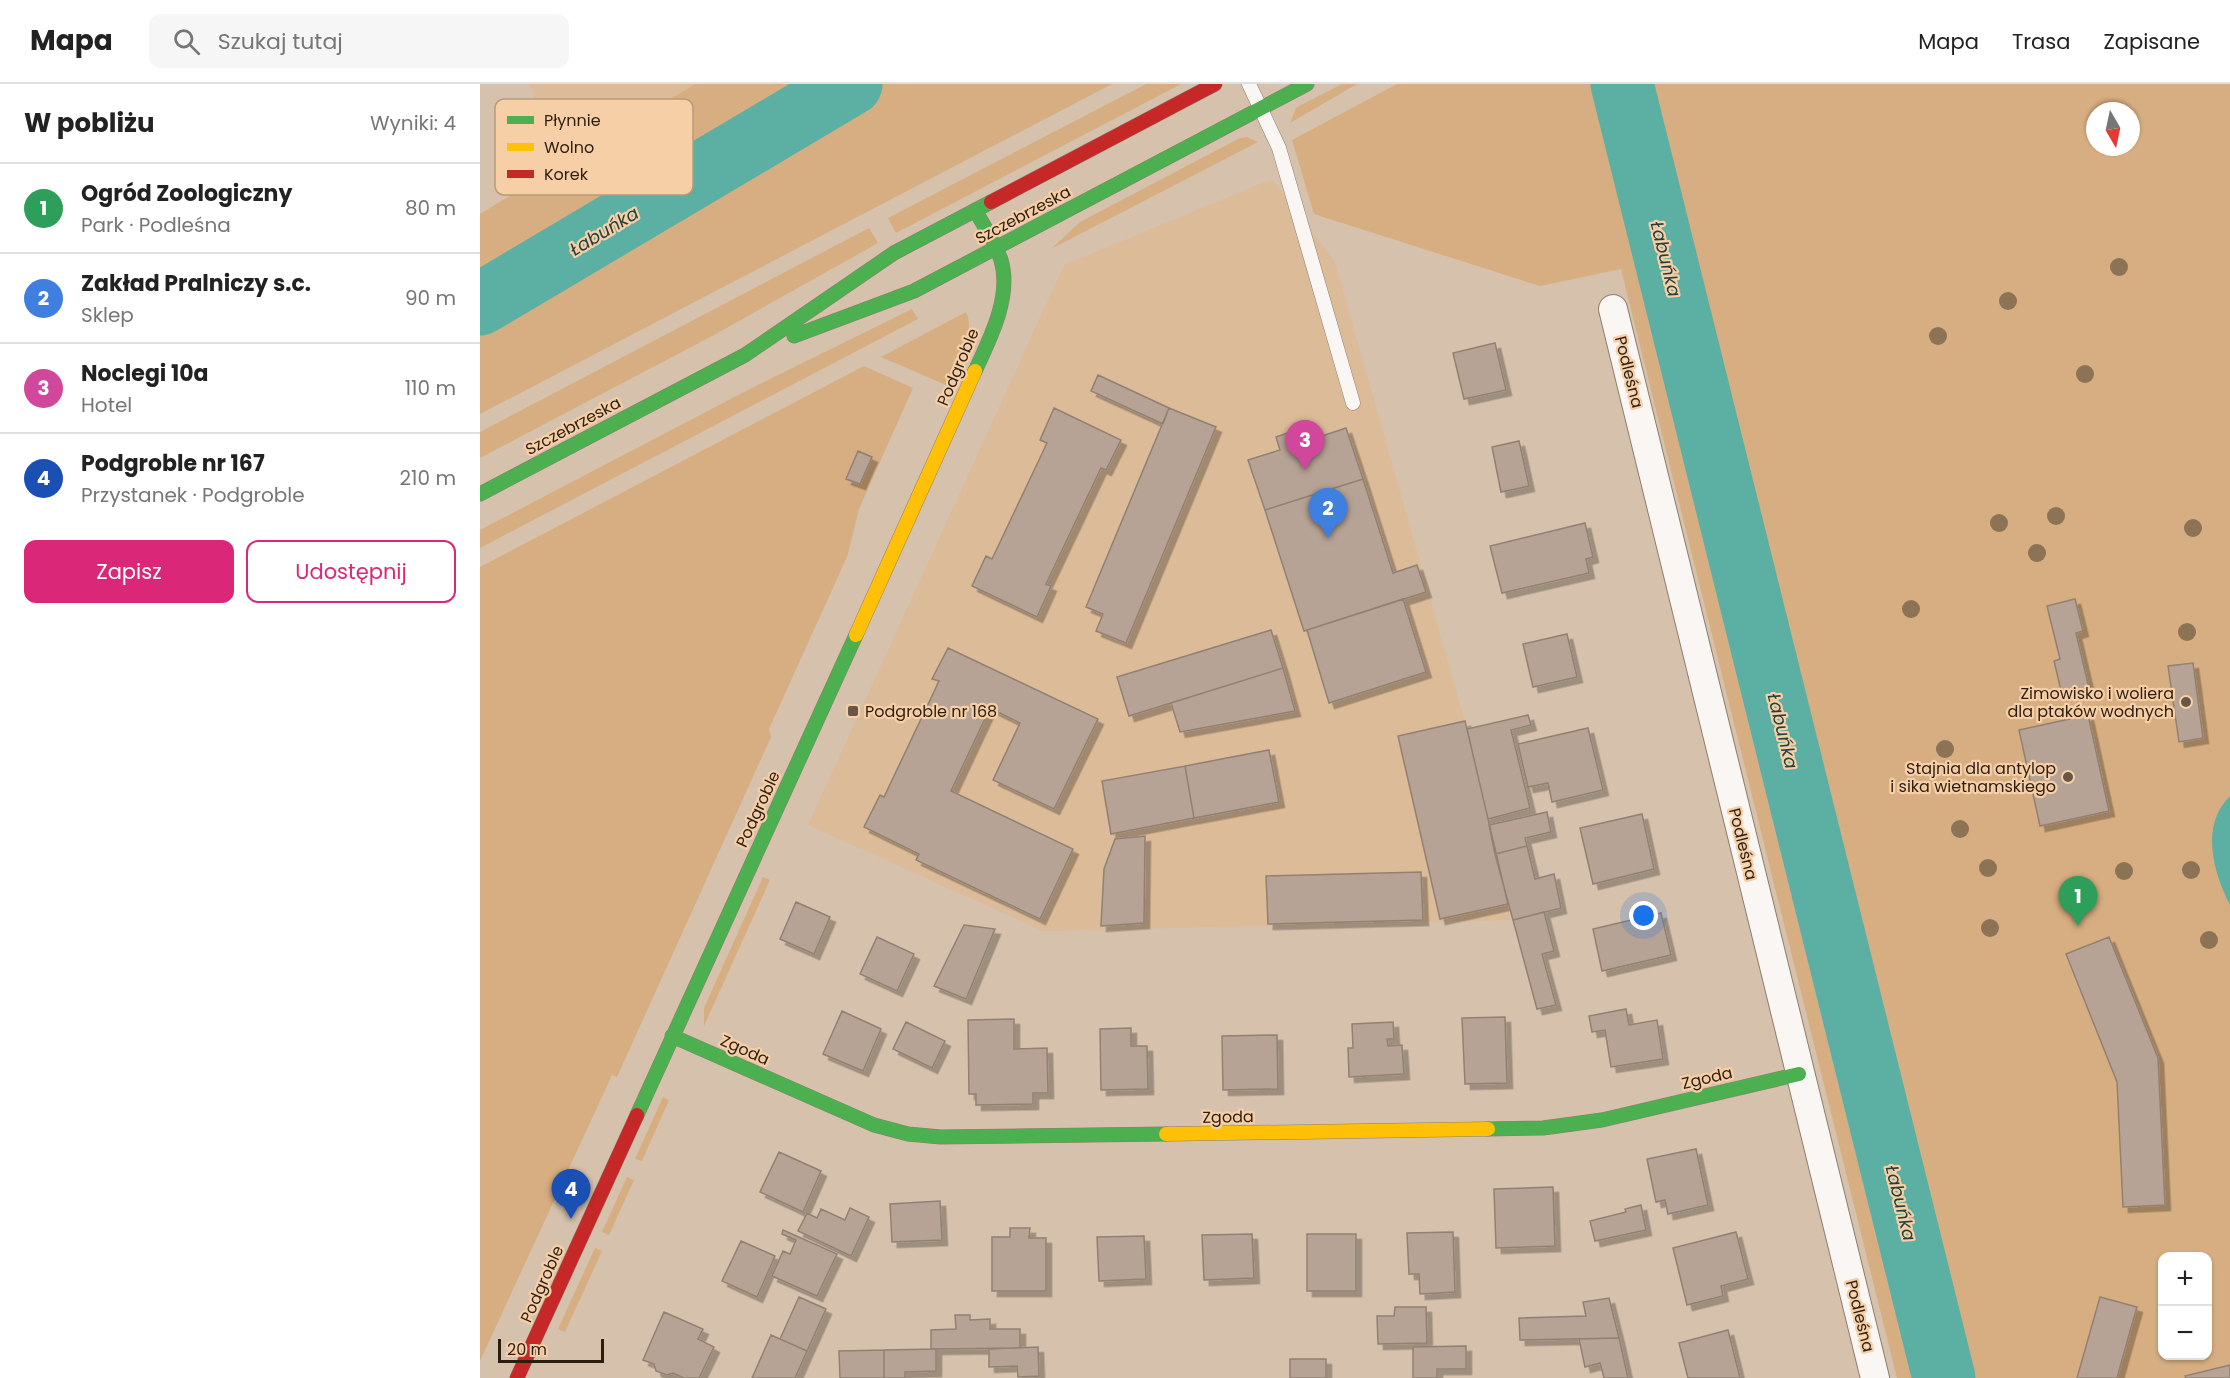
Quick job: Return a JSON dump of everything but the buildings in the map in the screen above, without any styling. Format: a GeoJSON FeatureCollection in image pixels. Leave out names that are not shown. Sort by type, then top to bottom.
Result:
{"type":"FeatureCollection","features":[{"type":"Feature","properties":{"kind":"street","name":"Szczebrzeska"},"geometry":{"type":"LineString","coordinates":[[480,494],[745,355],[894,253],[1215,84]]}},
{"type":"Feature","properties":{"kind":"street","name":"Szczebrzeska"},"geometry":{"type":"LineString","coordinates":[[745,355],[914,291],[1307,84]]}},
{"type":"Feature","properties":{"kind":"street","name":"Podgroble"},"geometry":{"type":"LineString","coordinates":[[517,1378],[971,380],[996,317],[1002,294],[1001,262],[975,210]]}},
{"type":"Feature","properties":{"kind":"street","name":"Podleśna"},"geometry":{"type":"LineString","coordinates":[[1613,309],[1875,1378]]}},
{"type":"Feature","properties":{"kind":"street","name":"Zgoda"},"geometry":{"type":"LineString","coordinates":[[672,1036],[874,1125],[908,1134],[941,1137],[1543,1128],[1602,1120],[1799,1074]]}},
{"type":"Feature","properties":{"kind":"lane"},"geometry":{"type":"LineString","coordinates":[[1249,84],[1279,148],[1353,403]]}},
{"type":"Feature","properties":{"kind":"shaded area"},"geometry":{"type":"Polygon","coordinates":[[[530,84],[695,84],[670,99],[535,99],[530,84]]]}},
{"type":"Feature","properties":{"kind":"shaded area"},"geometry":{"type":"Polygon","coordinates":[[[695,84],[1112,84],[480,414],[480,214],[511,195],[693,195],[693,99],[670,99],[695,84]]]}},
{"type":"Feature","properties":{"kind":"shaded area"},"geometry":{"type":"Polygon","coordinates":[[[1146,84],[1181,84],[896,233],[888,218],[1146,84]]]}},
{"type":"Feature","properties":{"kind":"shaded area"},"geometry":{"type":"Polygon","coordinates":[[[1342,84],[1357,84],[1290,123],[1296,108],[1342,84]]]}},
{"type":"Feature","properties":{"kind":"shaded area"},"geometry":{"type":"Polygon","coordinates":[[[1397,84],[2230,84],[2230,1378],[1897,1378],[1621,269],[1540,286],[1314,214],[1292,140],[1397,84]]]}},
{"type":"Feature","properties":{"kind":"shaded area"},"geometry":{"type":"Polygon","coordinates":[[[1247,137],[1258,142],[1051,249],[1080,222],[1240,138],[1247,137]]]}},
{"type":"Feature","properties":{"kind":"shaded area"},"geometry":{"type":"Polygon","coordinates":[[[1272,179],[1335,262],[1467,729],[1513,920],[1043,931],[808,825],[1064,265],[1272,179]]]}},
{"type":"Feature","properties":{"kind":"shaded area"},"geometry":{"type":"Polygon","coordinates":[[[869,228],[878,243],[714,335],[480,458],[480,432],[869,228]]]}},
{"type":"Feature","properties":{"kind":"shaded area"},"geometry":{"type":"Polygon","coordinates":[[[912,309],[918,319],[480,548],[480,530],[746,391],[912,309]]]}},
{"type":"Feature","properties":{"kind":"shaded area"},"geometry":{"type":"Polygon","coordinates":[[[966,312],[969,321],[967,339],[946,385],[881,357],[966,312]]]}},
{"type":"Feature","properties":{"kind":"shaded area"},"geometry":{"type":"Polygon","coordinates":[[[864,366],[913,388],[859,509],[847,557],[769,729],[771,737],[617,1077],[612,1075],[480,1361],[480,567],[864,366]]]}},
{"type":"Feature","properties":{"kind":"shaded area"},"geometry":{"type":"Polygon","coordinates":[[[763,877],[770,880],[704,1026],[704,1008],[763,877]]]}},
{"type":"Feature","properties":{"kind":"shaded area"},"geometry":{"type":"Polygon","coordinates":[[[663,1097],[669,1100],[642,1161],[635,1159],[663,1097]]]}},
{"type":"Feature","properties":{"kind":"shaded area"},"geometry":{"type":"Polygon","coordinates":[[[627,1177],[634,1180],[609,1235],[602,1232],[627,1177]]]}},
{"type":"Feature","properties":{"kind":"shaded area"},"geometry":{"type":"Polygon","coordinates":[[[595,1248],[602,1251],[565,1332],[558,1329],[595,1248]]]}},
{"type":"Feature","properties":{"kind":"water"},"geometry":{"type":"Polygon","coordinates":[[[2230,796],[2230,905],[2215,864],[2212,835],[2221,808],[2230,796]]]}},
{"type":"Feature","properties":{"kind":"waterway","name":"Łabuńka"},"geometry":{"type":"LineString","coordinates":[[693,178],[851,84]]}},
{"type":"Feature","properties":{"kind":"waterway","name":"Łabuńka"},"geometry":{"type":"LineString","coordinates":[[1622,84],[1944,1378]]}},
{"type":"Feature","properties":{"kind":"waterway","name":"Łabuńka"},"geometry":{"type":"LineString","coordinates":[[480,304],[664,195]]}},
{"type":"Feature","properties":{"kind":"traffic: fast"},"geometry":{"type":"LineString","coordinates":[[794,336],[914,291],[1307,84]]}},
{"type":"Feature","properties":{"kind":"traffic: fast"},"geometry":{"type":"LineString","coordinates":[[480,494],[745,355],[894,253],[991,202]]}},
{"type":"Feature","properties":{"kind":"traffic: fast"},"geometry":{"type":"LineString","coordinates":[[975,210],[993,240],[1004,274],[1002,303],[998,317],[975,371]]}},
{"type":"Feature","properties":{"kind":"traffic: fast"},"geometry":{"type":"LineString","coordinates":[[637,1115],[856,635]]}},
{"type":"Feature","properties":{"kind":"traffic: fast"},"geometry":{"type":"LineString","coordinates":[[672,1036],[874,1125],[908,1134],[941,1137],[1166,1134]]}},
{"type":"Feature","properties":{"kind":"traffic: fast"},"geometry":{"type":"LineString","coordinates":[[1488,1129],[1543,1128],[1602,1120],[1799,1074]]}},
{"type":"Feature","properties":{"kind":"traffic: slow"},"geometry":{"type":"LineString","coordinates":[[856,635],[975,371]]}},
{"type":"Feature","properties":{"kind":"traffic: slow"},"geometry":{"type":"LineString","coordinates":[[1166,1134],[1488,1129]]}},
{"type":"Feature","properties":{"kind":"traffic: jam"},"geometry":{"type":"LineString","coordinates":[[991,202],[1215,84]]}},
{"type":"Feature","properties":{"kind":"traffic: jam"},"geometry":{"type":"LineString","coordinates":[[517,1378],[637,1115]]}},
{"type":"Feature","properties":{"kind":"place","name":"Noclegi 10a"},"geometry":{"type":"Point","coordinates":[1305,470]}},
{"type":"Feature","properties":{"kind":"place","name":"Zakład Pralniczy s.c."},"geometry":{"type":"Point","coordinates":[1328,538]}},
{"type":"Feature","properties":{"kind":"place","name":"Zimowisko i woliera dla ptaków wodnych"},"geometry":{"type":"Point","coordinates":[2186,702]}},
{"type":"Feature","properties":{"kind":"place","name":"Podgroble nr 168"},"geometry":{"type":"Point","coordinates":[853,711]}},
{"type":"Feature","properties":{"kind":"place","name":"Stajnia dla antylop i sika wietnamskiego"},"geometry":{"type":"Point","coordinates":[2068,777]}},
{"type":"Feature","properties":{"kind":"place","name":"Ogród Zoologiczny"},"geometry":{"type":"Point","coordinates":[2078,926]}},
{"type":"Feature","properties":{"kind":"place","name":"Podgroble nr 167"},"geometry":{"type":"Point","coordinates":[571,1219]}}]}
